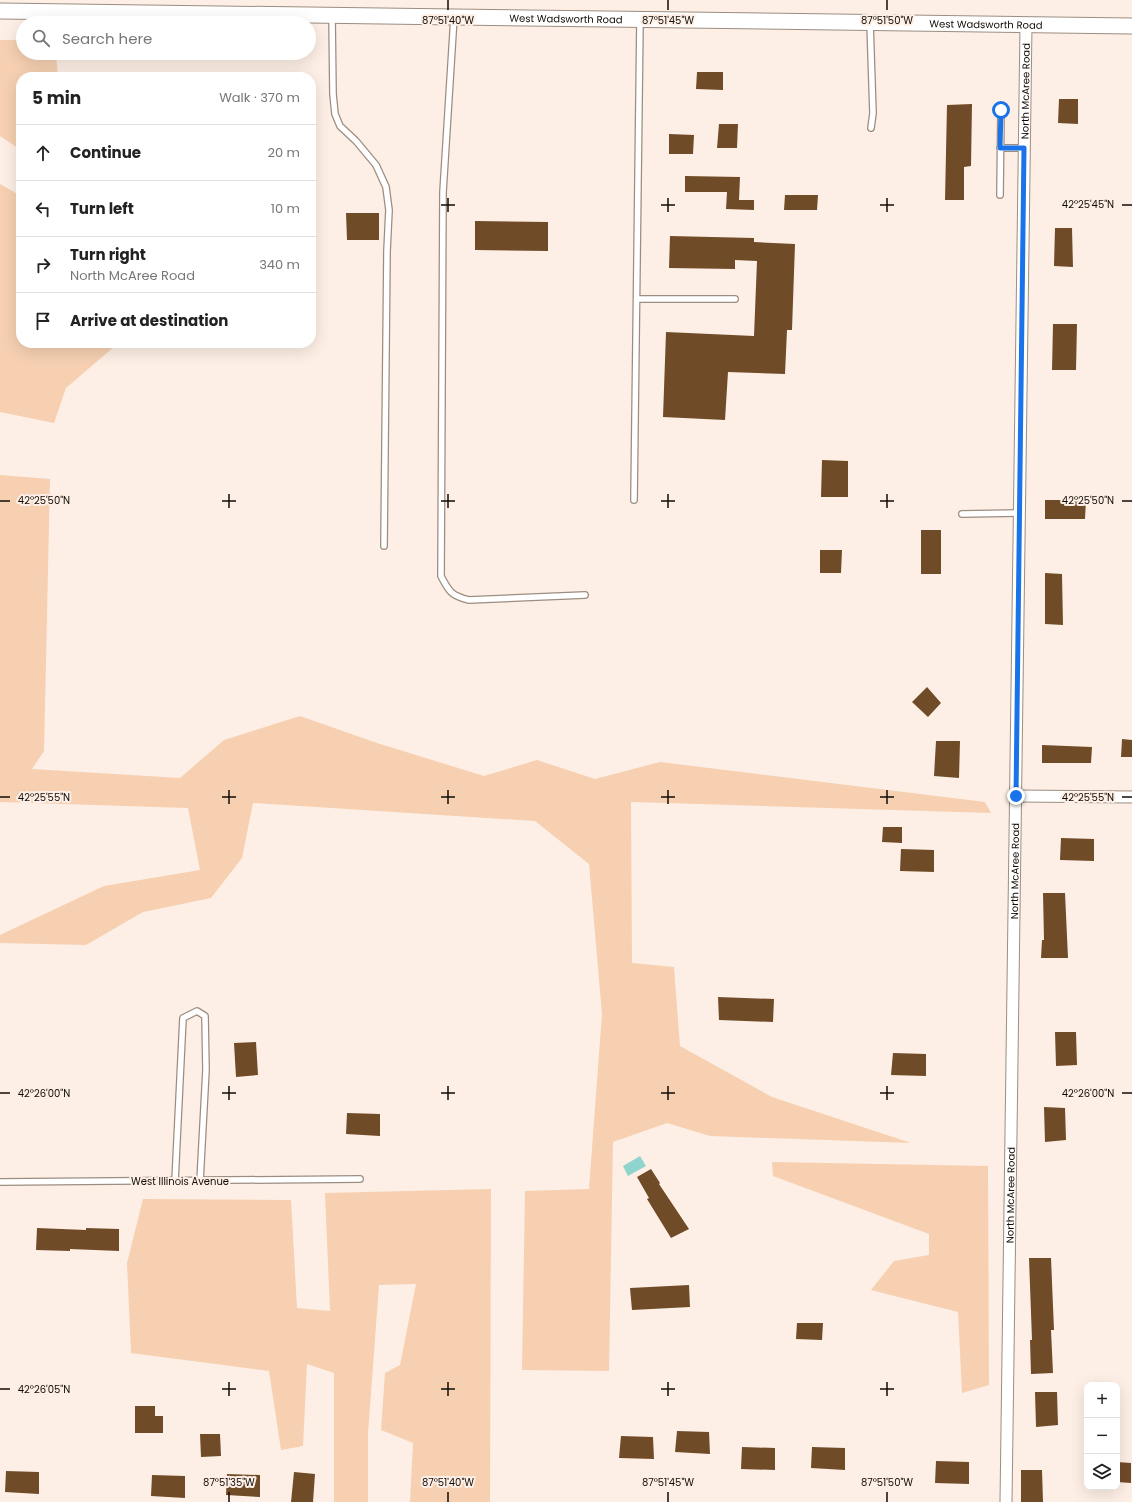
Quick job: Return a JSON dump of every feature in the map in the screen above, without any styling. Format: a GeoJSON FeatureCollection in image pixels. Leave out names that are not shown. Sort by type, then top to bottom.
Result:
{"type":"FeatureCollection","features":[{"type":"Feature","properties":{"kind":"main road","name":"West Wadsworth Road"},"geometry":{"type":"LineString","coordinates":[[0,11],[1132,26]]}},
{"type":"Feature","properties":{"kind":"street","name":"North McAree Road"},"geometry":{"type":"LineString","coordinates":[[1006,1502],[1026,25]]}},
{"type":"Feature","properties":{"kind":"street"},"geometry":{"type":"LineString","coordinates":[[1016,796],[1132,798]]}},
{"type":"Feature","properties":{"kind":"lane"},"geometry":{"type":"LineString","coordinates":[[332,15],[335,114],[340,126],[356,141],[376,165],[386,187],[388,203],[384,546]]}},
{"type":"Feature","properties":{"kind":"lane"},"geometry":{"type":"LineString","coordinates":[[454,17],[443,192],[441,576],[446,587],[456,597],[469,600],[585,595]]}},
{"type":"Feature","properties":{"kind":"lane"},"geometry":{"type":"LineString","coordinates":[[634,500],[640,20]]}},
{"type":"Feature","properties":{"kind":"lane"},"geometry":{"type":"LineString","coordinates":[[870,23],[873,113],[871,128]]}},
{"type":"Feature","properties":{"kind":"lane"},"geometry":{"type":"LineString","coordinates":[[1000,195],[1001,110]]}},
{"type":"Feature","properties":{"kind":"lane"},"geometry":{"type":"LineString","coordinates":[[1000,148],[1024,148]]}},
{"type":"Feature","properties":{"kind":"lane"},"geometry":{"type":"LineString","coordinates":[[637,299],[735,299]]}},
{"type":"Feature","properties":{"kind":"lane"},"geometry":{"type":"LineString","coordinates":[[962,514],[1020,513]]}},
{"type":"Feature","properties":{"kind":"lane"},"geometry":{"type":"LineString","coordinates":[[175,1181],[183,1018],[197,1011],[204,1016],[206,1070],[200,1181]]}},
{"type":"Feature","properties":{"kind":"lane","name":"West Illinois Avenue"},"geometry":{"type":"LineString","coordinates":[[0,1182],[360,1179]]}},
{"type":"Feature","properties":{"kind":"shaded area"},"geometry":{"type":"Polygon","coordinates":[[[0,40],[16,40],[16,60],[57,60],[58,72],[16,72],[16,147],[0,136],[0,40]]]}},
{"type":"Feature","properties":{"kind":"shaded area"},"geometry":{"type":"Polygon","coordinates":[[[0,184],[16,193],[16,348],[113,348],[66,388],[54,423],[0,412],[0,184]]]}},
{"type":"Feature","properties":{"kind":"shaded area"},"geometry":{"type":"Polygon","coordinates":[[[0,475],[50,479],[44,751],[32,769],[180,778],[224,740],[300,716],[377,743],[484,776],[537,760],[595,779],[660,762],[985,802],[991,813],[631,802],[632,963],[674,967],[680,1046],[772,1097],[911,1143],[710,1136],[667,1123],[613,1142],[609,1371],[522,1370],[525,1191],[589,1189],[602,1014],[589,864],[535,821],[253,803],[242,858],[211,898],[143,912],[86,945],[0,943],[0,935],[104,886],[200,870],[188,808],[0,802],[0,475]]]}},
{"type":"Feature","properties":{"kind":"shaded area"},"geometry":{"type":"Polygon","coordinates":[[[772,1162],[988,1166],[989,1385],[962,1393],[958,1312],[871,1290],[894,1261],[929,1255],[929,1234],[773,1176],[772,1162]]]}},
{"type":"Feature","properties":{"kind":"shaded area"},"geometry":{"type":"Polygon","coordinates":[[[491,1189],[490,1502],[410,1502],[413,1443],[381,1430],[385,1373],[400,1365],[416,1284],[379,1285],[368,1433],[368,1502],[334,1502],[334,1373],[307,1364],[303,1446],[281,1450],[269,1371],[131,1353],[127,1263],[143,1199],[291,1200],[297,1308],[330,1311],[325,1193],[491,1189]]]}},
{"type":"Feature","properties":{"kind":"water"},"geometry":{"type":"Polygon","coordinates":[[[640,1156],[646,1166],[628,1176],[623,1166],[640,1156]]]}},
{"type":"Feature","properties":{"kind":"building"},"geometry":{"type":"Polygon","coordinates":[[[697,72],[723,72],[723,90],[696,89],[697,72]]]}},
{"type":"Feature","properties":{"kind":"building"},"geometry":{"type":"Polygon","coordinates":[[[1059,99],[1078,99],[1078,124],[1058,123],[1059,99]]]}},
{"type":"Feature","properties":{"kind":"building"},"geometry":{"type":"Polygon","coordinates":[[[972,104],[971,166],[964,167],[964,200],[945,200],[947,105],[972,104]]]}},
{"type":"Feature","properties":{"kind":"building"},"geometry":{"type":"Polygon","coordinates":[[[719,124],[738,124],[737,148],[717,148],[719,124]]]}},
{"type":"Feature","properties":{"kind":"building"},"geometry":{"type":"Polygon","coordinates":[[[669,134],[694,135],[693,154],[669,154],[669,134]]]}},
{"type":"Feature","properties":{"kind":"building"},"geometry":{"type":"Polygon","coordinates":[[[685,176],[740,177],[739,200],[754,200],[754,210],[726,209],[727,192],[685,192],[685,176]]]}},
{"type":"Feature","properties":{"kind":"building"},"geometry":{"type":"Polygon","coordinates":[[[785,195],[818,195],[817,210],[784,210],[785,195]]]}},
{"type":"Feature","properties":{"kind":"building"},"geometry":{"type":"Polygon","coordinates":[[[346,213],[379,213],[379,240],[347,240],[346,213]]]}},
{"type":"Feature","properties":{"kind":"building"},"geometry":{"type":"Polygon","coordinates":[[[475,221],[548,222],[548,251],[475,250],[475,221]]]}},
{"type":"Feature","properties":{"kind":"building"},"geometry":{"type":"Polygon","coordinates":[[[1055,228],[1072,228],[1073,267],[1054,266],[1055,228]]]}},
{"type":"Feature","properties":{"kind":"building"},"geometry":{"type":"Polygon","coordinates":[[[670,236],[754,238],[754,242],[795,244],[792,330],[787,330],[785,374],[728,372],[725,420],[663,417],[666,332],[754,336],[757,261],[735,260],[735,269],[669,268],[670,236]]]}},
{"type":"Feature","properties":{"kind":"building"},"geometry":{"type":"Polygon","coordinates":[[[1053,324],[1077,324],[1076,370],[1052,370],[1053,324]]]}},
{"type":"Feature","properties":{"kind":"building"},"geometry":{"type":"Polygon","coordinates":[[[822,460],[848,461],[848,497],[821,497],[822,460]]]}},
{"type":"Feature","properties":{"kind":"building"},"geometry":{"type":"Polygon","coordinates":[[[1045,500],[1086,500],[1085,519],[1045,519],[1045,500]]]}},
{"type":"Feature","properties":{"kind":"building"},"geometry":{"type":"Polygon","coordinates":[[[921,530],[941,530],[941,574],[921,574],[921,530]]]}},
{"type":"Feature","properties":{"kind":"building"},"geometry":{"type":"Polygon","coordinates":[[[820,550],[842,550],[841,573],[820,573],[820,550]]]}},
{"type":"Feature","properties":{"kind":"building"},"geometry":{"type":"Polygon","coordinates":[[[1045,573],[1062,574],[1063,625],[1045,624],[1045,573]]]}},
{"type":"Feature","properties":{"kind":"building"},"geometry":{"type":"Polygon","coordinates":[[[927,687],[941,703],[928,717],[912,702],[927,687]]]}},
{"type":"Feature","properties":{"kind":"building"},"geometry":{"type":"Polygon","coordinates":[[[1122,739],[1132,740],[1132,757],[1121,757],[1122,739]]]}},
{"type":"Feature","properties":{"kind":"building"},"geometry":{"type":"Polygon","coordinates":[[[936,741],[960,741],[959,778],[934,776],[936,741]]]}},
{"type":"Feature","properties":{"kind":"building"},"geometry":{"type":"Polygon","coordinates":[[[1042,745],[1092,747],[1091,763],[1042,763],[1042,745]]]}},
{"type":"Feature","properties":{"kind":"building"},"geometry":{"type":"Polygon","coordinates":[[[883,827],[902,827],[902,843],[882,842],[883,827]]]}},
{"type":"Feature","properties":{"kind":"building"},"geometry":{"type":"Polygon","coordinates":[[[1061,838],[1094,839],[1094,861],[1060,860],[1061,838]]]}},
{"type":"Feature","properties":{"kind":"building"},"geometry":{"type":"Polygon","coordinates":[[[901,849],[934,850],[934,872],[900,871],[901,849]]]}},
{"type":"Feature","properties":{"kind":"building"},"geometry":{"type":"Polygon","coordinates":[[[1043,893],[1065,893],[1068,958],[1041,958],[1042,940],[1044,940],[1043,893]]]}},
{"type":"Feature","properties":{"kind":"building"},"geometry":{"type":"Polygon","coordinates":[[[718,997],[774,999],[773,1022],[719,1020],[718,997]]]}},
{"type":"Feature","properties":{"kind":"building"},"geometry":{"type":"Polygon","coordinates":[[[1055,1032],[1076,1032],[1077,1065],[1056,1066],[1055,1032]]]}},
{"type":"Feature","properties":{"kind":"building"},"geometry":{"type":"Polygon","coordinates":[[[256,1042],[258,1075],[236,1077],[234,1043],[256,1042]]]}},
{"type":"Feature","properties":{"kind":"building"},"geometry":{"type":"Polygon","coordinates":[[[893,1053],[926,1054],[926,1076],[891,1075],[893,1053]]]}},
{"type":"Feature","properties":{"kind":"building"},"geometry":{"type":"Polygon","coordinates":[[[1044,1107],[1065,1108],[1066,1140],[1045,1142],[1044,1107]]]}},
{"type":"Feature","properties":{"kind":"building"},"geometry":{"type":"Polygon","coordinates":[[[347,1113],[380,1114],[380,1136],[346,1134],[347,1113]]]}},
{"type":"Feature","properties":{"kind":"building"},"geometry":{"type":"Polygon","coordinates":[[[651,1169],[660,1183],[659,1184],[689,1229],[671,1238],[647,1199],[649,1198],[637,1177],[651,1169]]]}},
{"type":"Feature","properties":{"kind":"building"},"geometry":{"type":"Polygon","coordinates":[[[37,1228],[86,1230],[86,1228],[119,1229],[119,1251],[70,1249],[70,1251],[36,1250],[37,1228]]]}},
{"type":"Feature","properties":{"kind":"building"},"geometry":{"type":"Polygon","coordinates":[[[1029,1258],[1051,1258],[1054,1330],[1051,1330],[1053,1373],[1031,1374],[1030,1340],[1032,1340],[1029,1258]]]}},
{"type":"Feature","properties":{"kind":"building"},"geometry":{"type":"Polygon","coordinates":[[[689,1285],[690,1307],[632,1310],[630,1288],[689,1285]]]}},
{"type":"Feature","properties":{"kind":"building"},"geometry":{"type":"Polygon","coordinates":[[[797,1323],[823,1323],[822,1340],[796,1339],[797,1323]]]}},
{"type":"Feature","properties":{"kind":"building"},"geometry":{"type":"Polygon","coordinates":[[[1035,1392],[1057,1392],[1058,1425],[1036,1427],[1035,1392]]]}},
{"type":"Feature","properties":{"kind":"building"},"geometry":{"type":"Polygon","coordinates":[[[135,1406],[155,1406],[155,1416],[163,1416],[163,1433],[135,1433],[135,1406]]]}},
{"type":"Feature","properties":{"kind":"building"},"geometry":{"type":"Polygon","coordinates":[[[677,1431],[709,1432],[710,1454],[675,1452],[677,1431]]]}},
{"type":"Feature","properties":{"kind":"building"},"geometry":{"type":"Polygon","coordinates":[[[200,1434],[220,1434],[221,1456],[201,1457],[200,1434]]]}},
{"type":"Feature","properties":{"kind":"building"},"geometry":{"type":"Polygon","coordinates":[[[621,1436],[653,1437],[654,1459],[619,1458],[621,1436]]]}},
{"type":"Feature","properties":{"kind":"building"},"geometry":{"type":"Polygon","coordinates":[[[742,1447],[775,1448],[775,1470],[741,1469],[742,1447]]]}},
{"type":"Feature","properties":{"kind":"building"},"geometry":{"type":"Polygon","coordinates":[[[812,1447],[845,1448],[845,1470],[811,1468],[812,1447]]]}},
{"type":"Feature","properties":{"kind":"building"},"geometry":{"type":"Polygon","coordinates":[[[936,1461],[969,1462],[969,1484],[935,1483],[936,1461]]]}},
{"type":"Feature","properties":{"kind":"building"},"geometry":{"type":"Polygon","coordinates":[[[1120,1462],[1131,1463],[1131,1483],[1120,1482],[1120,1462]]]}},
{"type":"Feature","properties":{"kind":"building"},"geometry":{"type":"Polygon","coordinates":[[[1021,1470],[1042,1470],[1043,1502],[1021,1502],[1021,1470]]]}},
{"type":"Feature","properties":{"kind":"building"},"geometry":{"type":"Polygon","coordinates":[[[6,1471],[39,1472],[39,1494],[5,1492],[6,1471]]]}},
{"type":"Feature","properties":{"kind":"building"},"geometry":{"type":"Polygon","coordinates":[[[294,1472],[315,1474],[313,1502],[291,1502],[294,1472]]]}},
{"type":"Feature","properties":{"kind":"building"},"geometry":{"type":"Polygon","coordinates":[[[227,1474],[260,1475],[260,1497],[226,1495],[227,1474]]]}},
{"type":"Feature","properties":{"kind":"building"},"geometry":{"type":"Polygon","coordinates":[[[152,1475],[185,1476],[185,1498],[151,1496],[152,1475]]]}},
{"type":"Feature","properties":{"kind":"route"},"geometry":{"type":"LineString","coordinates":[[1001,110],[1000,148],[1024,148],[1016,796]]}}]}
